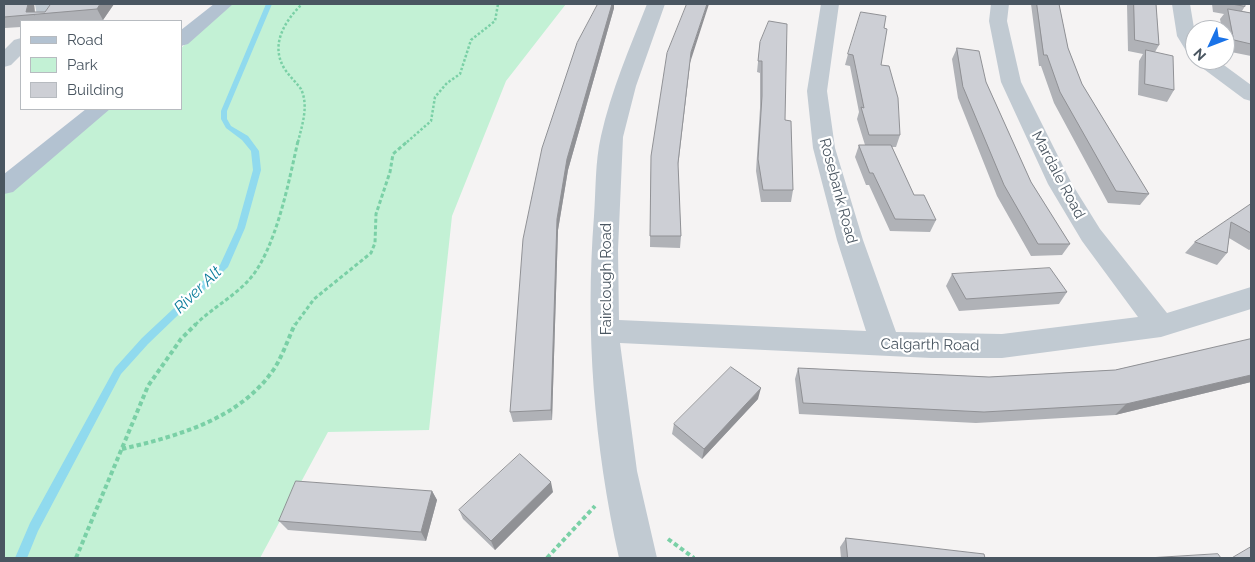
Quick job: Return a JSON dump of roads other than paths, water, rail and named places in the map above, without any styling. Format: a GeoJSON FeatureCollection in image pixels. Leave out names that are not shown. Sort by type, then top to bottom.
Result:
{"type":"FeatureCollection","features":[{"type":"Feature","properties":{"kind":"main road"},"geometry":{"type":"LineString","coordinates":[[182,39],[224,4]]}},
{"type":"Feature","properties":{"kind":"main road"},"geometry":{"type":"LineString","coordinates":[[4,186],[98,110]]}},
{"type":"Feature","properties":{"kind":"street"},"geometry":{"type":"LineString","coordinates":[[44,4],[46,16],[44,20]]}},
{"type":"Feature","properties":{"kind":"street","name":"Fairclough Road"},"geometry":{"type":"LineString","coordinates":[[638,558],[625,506],[611,427],[604,331],[603,248],[612,137],[628,76],[656,4]]}},
{"type":"Feature","properties":{"kind":"street","name":"Rosebank Road"},"geometry":{"type":"LineString","coordinates":[[830,4],[817,91],[824,148],[850,240],[885,344]]}},
{"type":"Feature","properties":{"kind":"street","name":"Mardale Road"},"geometry":{"type":"LineString","coordinates":[[1000,4],[998,21],[1011,82],[1060,184],[1091,235],[1161,326]]}},
{"type":"Feature","properties":{"kind":"street"},"geometry":{"type":"LineString","coordinates":[[1181,4],[1185,30]]}},
{"type":"Feature","properties":{"kind":"street"},"geometry":{"type":"LineString","coordinates":[[4,61],[20,45]]}},
{"type":"Feature","properties":{"kind":"street"},"geometry":{"type":"LineString","coordinates":[[1217,70],[1251,95]]}},
{"type":"Feature","properties":{"kind":"street","name":"Calgarth Road"},"geometry":{"type":"LineString","coordinates":[[604,331],[885,344],[1002,346],[1161,326],[1251,298]]}},
{"type":"Feature","properties":{"kind":"waterway","name":"River Alt"},"geometry":{"type":"LineString","coordinates":[[21,558],[34,527],[118,371],[145,341],[224,267],[241,228],[257,170],[255,151],[245,138],[228,127],[224,119],[224,111],[269,4]]}}]}
